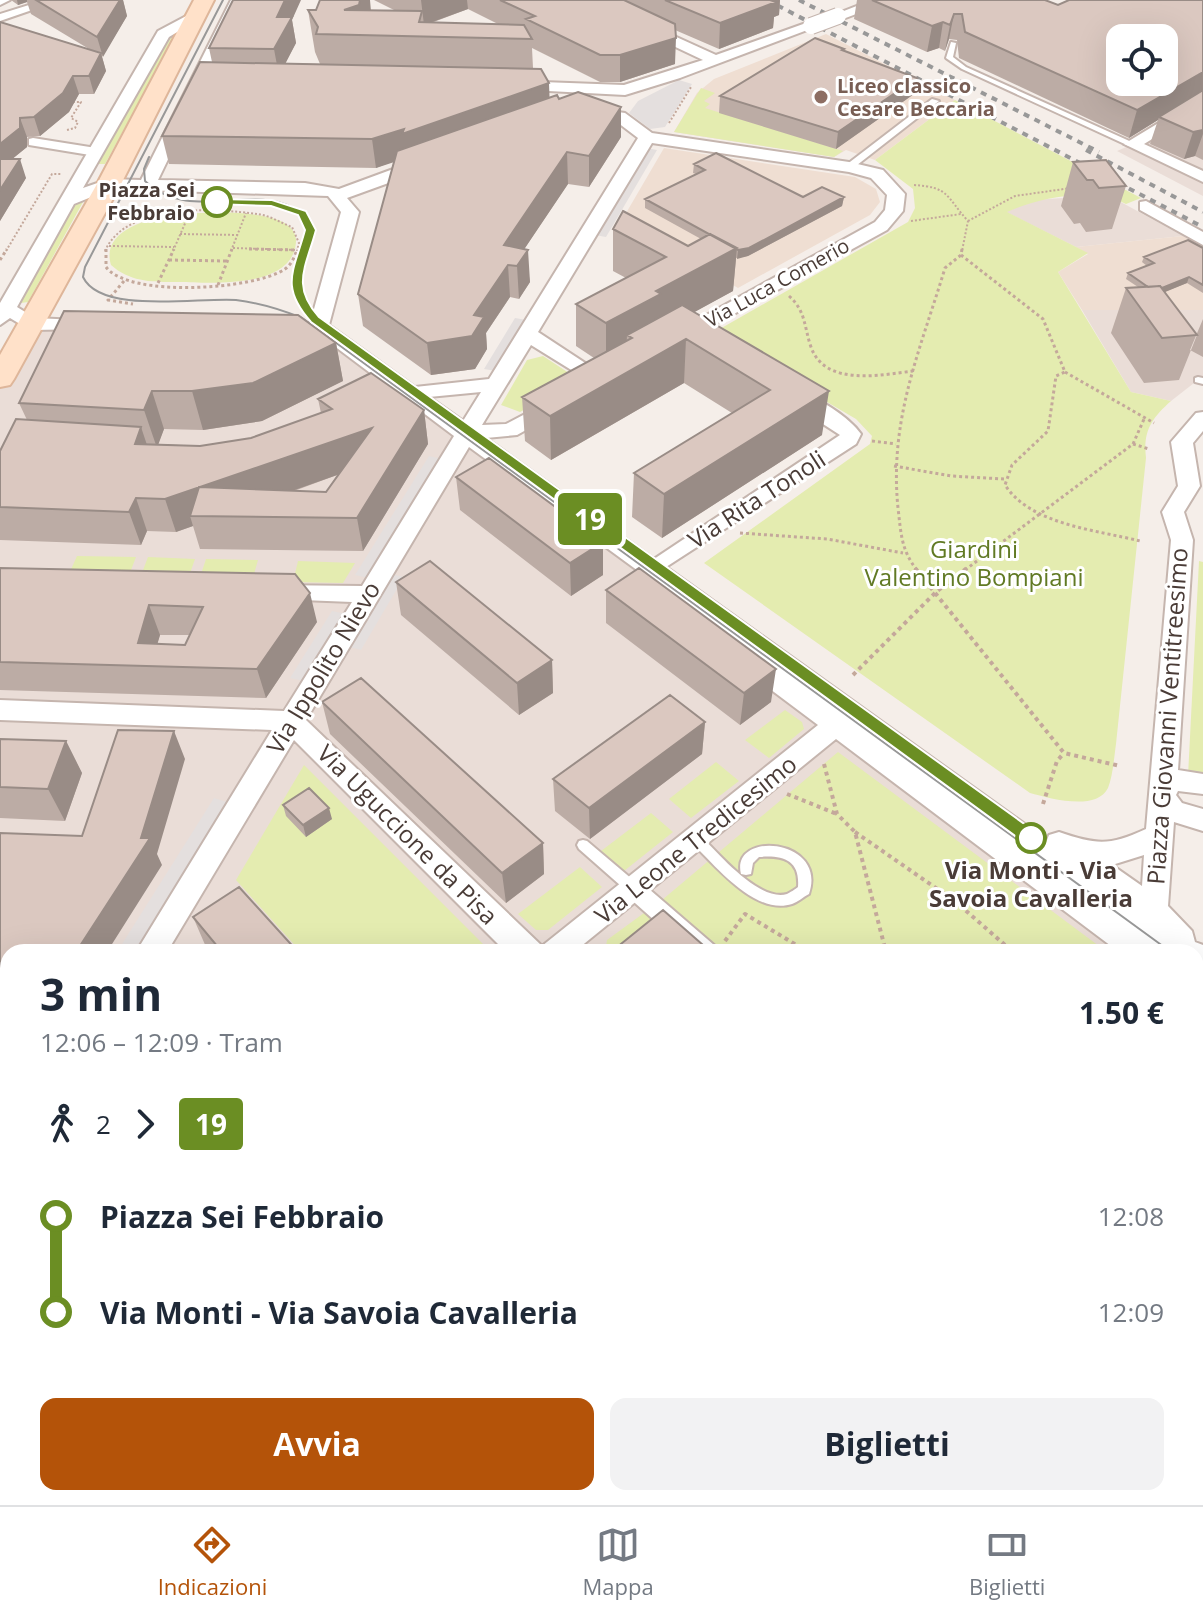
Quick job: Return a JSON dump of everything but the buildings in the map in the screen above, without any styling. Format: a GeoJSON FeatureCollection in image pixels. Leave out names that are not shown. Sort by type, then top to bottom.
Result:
{"type":"FeatureCollection","features":[{"type":"Feature","properties":{"kind":"main road"},"geometry":{"type":"LineString","coordinates":[[0,379],[109,184],[200,9]]}},
{"type":"Feature","properties":{"kind":"street"},"geometry":{"type":"LineString","coordinates":[[0,18],[56,0]]}},
{"type":"Feature","properties":{"kind":"street"},"geometry":{"type":"LineString","coordinates":[[147,185],[205,81],[238,0]]}},
{"type":"Feature","properties":{"kind":"street"},"geometry":{"type":"LineString","coordinates":[[583,0],[715,60]]}},
{"type":"Feature","properties":{"kind":"street"},"geometry":{"type":"LineString","coordinates":[[504,86],[629,89],[886,0]]}},
{"type":"Feature","properties":{"kind":"street"},"geometry":{"type":"LineString","coordinates":[[105,325],[30,324],[4,312],[67,201],[76,175],[96,152],[163,34],[200,9]]}},
{"type":"Feature","properties":{"kind":"street"},"geometry":{"type":"LineString","coordinates":[[592,110],[621,109],[675,75]]}},
{"type":"Feature","properties":{"kind":"street"},"geometry":{"type":"LineString","coordinates":[[628,102],[622,94],[605,90],[583,96],[592,110],[619,116],[647,137],[849,167],[877,174],[901,190]]}},
{"type":"Feature","properties":{"kind":"street"},"geometry":{"type":"LineString","coordinates":[[1132,144],[1203,101]]}},
{"type":"Feature","properties":{"kind":"street","name":"Via Ippolito Nievo"},"geometry":{"type":"LineString","coordinates":[[156,944],[647,137]]}},
{"type":"Feature","properties":{"kind":"street"},"geometry":{"type":"LineString","coordinates":[[33,142],[96,152]]}},
{"type":"Feature","properties":{"kind":"street"},"geometry":{"type":"LineString","coordinates":[[1132,144],[1203,177]]}},
{"type":"Feature","properties":{"kind":"street"},"geometry":{"type":"LineString","coordinates":[[338,195],[443,158]]}},
{"type":"Feature","properties":{"kind":"street"},"geometry":{"type":"LineString","coordinates":[[67,201],[109,184],[317,188],[338,195],[350,212],[311,327],[467,433],[514,447],[665,560],[850,714],[1149,937]]}},
{"type":"Feature","properties":{"kind":"street","name":"Via Luca Comerio"},"geometry":{"type":"LineString","coordinates":[[657,349],[881,226],[894,211],[901,190]]}},
{"type":"Feature","properties":{"kind":"street"},"geometry":{"type":"LineString","coordinates":[[1146,206],[1203,240]]}},
{"type":"Feature","properties":{"kind":"street"},"geometry":{"type":"LineString","coordinates":[[62,347],[73,325]]}},
{"type":"Feature","properties":{"kind":"street"},"geometry":{"type":"LineString","coordinates":[[467,433],[510,430],[608,376],[527,334]]}},
{"type":"Feature","properties":{"kind":"street"},"geometry":{"type":"LineString","coordinates":[[685,334],[712,350]]}},
{"type":"Feature","properties":{"kind":"street"},"geometry":{"type":"LineString","coordinates":[[402,391],[497,384]]}},
{"type":"Feature","properties":{"kind":"street"},"geometry":{"type":"LineString","coordinates":[[778,388],[845,427],[857,440]]}},
{"type":"Feature","properties":{"kind":"street"},"geometry":{"type":"LineString","coordinates":[[1198,422],[1194,440],[1203,461]]}},
{"type":"Feature","properties":{"kind":"street","name":"Piazza Giovanni Ventitreesimo"},"geometry":{"type":"LineString","coordinates":[[1149,937],[1182,540],[1178,511],[1189,486],[1182,442],[1198,422]]}},
{"type":"Feature","properties":{"kind":"street"},"geometry":{"type":"LineString","coordinates":[[467,433],[483,465],[850,714],[1069,850],[1149,937]]}},
{"type":"Feature","properties":{"kind":"street","name":"Via Rita Tonoli"},"geometry":{"type":"LineString","coordinates":[[665,560],[857,440]]}},
{"type":"Feature","properties":{"kind":"street"},"geometry":{"type":"LineString","coordinates":[[1203,496],[1178,511],[1203,540]]}},
{"type":"Feature","properties":{"kind":"street"},"geometry":{"type":"LineString","coordinates":[[249,590],[369,594]]}},
{"type":"Feature","properties":{"kind":"street"},"geometry":{"type":"LineString","coordinates":[[0,710],[291,721]]}},
{"type":"Feature","properties":{"kind":"street","name":"Via Leone Tredicesimo"},"geometry":{"type":"LineString","coordinates":[[563,944],[850,714]]}},
{"type":"Feature","properties":{"kind":"street","name":"Via Uguccione da Pisa"},"geometry":{"type":"LineString","coordinates":[[291,721],[518,944]]}},
{"type":"Feature","properties":{"kind":"street"},"geometry":{"type":"LineString","coordinates":[[1203,784],[1172,780],[1162,793],[1173,811],[1203,820]]}},
{"type":"Feature","properties":{"kind":"street"},"geometry":{"type":"LineString","coordinates":[[1069,850],[1118,854],[1159,836]]}},
{"type":"Feature","properties":{"kind":"street"},"geometry":{"type":"LineString","coordinates":[[634,889],[697,944]]}},
{"type":"Feature","properties":{"kind":"lane"},"geometry":{"type":"LineString","coordinates":[[953,43],[949,58],[964,68],[1132,144]]}},
{"type":"Feature","properties":{"kind":"lane"},"geometry":{"type":"LineString","coordinates":[[849,167],[935,101]]}},
{"type":"Feature","properties":{"kind":"lane"},"geometry":{"type":"LineString","coordinates":[[696,839],[760,897],[775,901],[789,899],[804,890],[805,871],[799,861],[783,851],[756,852],[747,861],[746,870]]}},
{"type":"Feature","properties":{"kind":"lane"},"geometry":{"type":"LineString","coordinates":[[583,845],[634,889]]}},
{"type":"Feature","properties":{"kind":"path"},"geometry":{"type":"LineString","coordinates":[[0,260],[52,174],[76,175]]}},
{"type":"Feature","properties":{"kind":"path"},"geometry":{"type":"LineString","coordinates":[[901,190],[933,186],[947,191],[968,221]]}},
{"type":"Feature","properties":{"kind":"path"},"geometry":{"type":"LineString","coordinates":[[968,221],[1015,196],[1077,187]]}},
{"type":"Feature","properties":{"kind":"path"},"geometry":{"type":"LineString","coordinates":[[158,284],[190,212]]}},
{"type":"Feature","properties":{"kind":"path"},"geometry":{"type":"LineString","coordinates":[[218,285],[246,213]]}},
{"type":"Feature","properties":{"kind":"path"},"geometry":{"type":"LineString","coordinates":[[246,213],[270,216],[292,227],[298,235],[293,261],[270,278],[252,283],[218,285],[158,284],[124,281],[105,266],[107,245],[130,224],[163,214],[246,213]]}},
{"type":"Feature","properties":{"kind":"path"},"geometry":{"type":"LineString","coordinates":[[905,221],[961,214]]}},
{"type":"Feature","properties":{"kind":"path"},"geometry":{"type":"LineString","coordinates":[[968,221],[961,255],[945,268],[913,371],[896,444],[894,466],[903,553],[1064,753],[1120,766]]}},
{"type":"Feature","properties":{"kind":"path"},"geometry":{"type":"LineString","coordinates":[[180,234],[238,235]]}},
{"type":"Feature","properties":{"kind":"path"},"geometry":{"type":"LineString","coordinates":[[107,245],[174,247]]}},
{"type":"Feature","properties":{"kind":"path"},"geometry":{"type":"LineString","coordinates":[[233,248],[297,250]]}},
{"type":"Feature","properties":{"kind":"path"},"geometry":{"type":"LineString","coordinates":[[961,255],[1043,319],[1065,372],[1154,423]]}},
{"type":"Feature","properties":{"kind":"path"},"geometry":{"type":"LineString","coordinates":[[169,260],[227,261]]}},
{"type":"Feature","properties":{"kind":"path"},"geometry":{"type":"LineString","coordinates":[[124,281],[108,300],[133,304]]}},
{"type":"Feature","properties":{"kind":"path"},"geometry":{"type":"LineString","coordinates":[[784,292],[797,302],[810,323],[811,345],[824,367],[838,373],[858,375],[913,371]]}},
{"type":"Feature","properties":{"kind":"path"},"geometry":{"type":"LineString","coordinates":[[1065,372],[1056,376],[1047,434],[1009,469],[1004,479],[1007,490],[1019,504],[1042,516],[1140,541]]}},
{"type":"Feature","properties":{"kind":"path"},"geometry":{"type":"LineString","coordinates":[[853,675],[936,592],[1042,516],[1133,444],[1144,419]]}},
{"type":"Feature","properties":{"kind":"path"},"geometry":{"type":"LineString","coordinates":[[857,440],[896,444]]}},
{"type":"Feature","properties":{"kind":"path"},"geometry":{"type":"LineString","coordinates":[[1133,444],[1149,449]]}},
{"type":"Feature","properties":{"kind":"path"},"geometry":{"type":"LineString","coordinates":[[894,466],[951,476],[1004,479]]}},
{"type":"Feature","properties":{"kind":"path"},"geometry":{"type":"LineString","coordinates":[[738,532],[745,536],[827,539],[903,553]]}},
{"type":"Feature","properties":{"kind":"path"},"geometry":{"type":"LineString","coordinates":[[1043,804],[1057,761],[1064,753]]}},
{"type":"Feature","properties":{"kind":"path"},"geometry":{"type":"LineString","coordinates":[[823,760],[837,814]]}},
{"type":"Feature","properties":{"kind":"path"},"geometry":{"type":"LineString","coordinates":[[784,793],[837,814],[855,832],[956,902],[1004,944]]}},
{"type":"Feature","properties":{"kind":"path"},"geometry":{"type":"LineString","coordinates":[[855,832],[884,944]]}},
{"type":"Feature","properties":{"kind":"path"},"geometry":{"type":"LineString","coordinates":[[722,944],[745,914],[795,944]]}},
{"type":"Feature","properties":{"kind":"shaded area","name":"Liceo classico Cesare Beccaria"},"geometry":{"type":"Polygon","coordinates":[[[826,34],[955,100],[875,160],[846,150],[834,157],[674,132],[697,93],[714,79],[826,34]]]}},
{"type":"Feature","properties":{"kind":"shaded area"},"geometry":{"type":"Polygon","coordinates":[[[679,80],[692,84],[665,127],[650,129],[629,113],[638,101],[679,80]]]}},
{"type":"Feature","properties":{"kind":"shaded area"},"geometry":{"type":"Polygon","coordinates":[[[1203,114],[1203,196],[1117,151],[1203,114]]]}},
{"type":"Feature","properties":{"kind":"shaded area"},"geometry":{"type":"Polygon","coordinates":[[[647,148],[657,150],[606,237],[595,235],[647,148]]]}},
{"type":"Feature","properties":{"kind":"shaded area"},"geometry":{"type":"Polygon","coordinates":[[[664,148],[855,177],[876,189],[880,202],[870,215],[738,288],[622,220],[664,148]]]}},
{"type":"Feature","properties":{"kind":"shaded area"},"geometry":{"type":"Polygon","coordinates":[[[1108,195],[1183,236],[1076,247],[1006,212],[1033,200],[1108,195]]]}},
{"type":"Feature","properties":{"kind":"shaded area"},"geometry":{"type":"Polygon","coordinates":[[[1183,236],[1203,248],[1203,310],[1082,310],[1058,272],[1088,254],[1076,247],[1183,236]]]}},
{"type":"Feature","properties":{"kind":"shaded area"},"geometry":{"type":"Polygon","coordinates":[[[1082,310],[1203,310],[1203,376],[1171,401],[1131,392],[1082,310]]]}},
{"type":"Feature","properties":{"kind":"shaded area"},"geometry":{"type":"Polygon","coordinates":[[[515,318],[526,320],[496,371],[484,369],[515,318]]]}},
{"type":"Feature","properties":{"kind":"shaded area"},"geometry":{"type":"Polygon","coordinates":[[[31,324],[319,328],[1164,944],[0,944],[0,383],[31,324]]]}},
{"type":"Feature","properties":{"kind":"shaded area"},"geometry":{"type":"Polygon","coordinates":[[[429,456],[442,459],[369,578],[355,575],[429,456]]]}},
{"type":"Feature","properties":{"kind":"shaded area"},"geometry":{"type":"Polygon","coordinates":[[[390,574],[404,577],[361,650],[346,646],[390,574]]]}},
{"type":"Feature","properties":{"kind":"shaded area"},"geometry":{"type":"Polygon","coordinates":[[[332,611],[346,614],[304,681],[290,678],[332,611]]]}},
{"type":"Feature","properties":{"kind":"shaded area"},"geometry":{"type":"Polygon","coordinates":[[[214,798],[230,803],[142,944],[122,944],[214,798]]]}},
{"type":"Feature","properties":{"kind":"green space"},"geometry":{"type":"Polygon","coordinates":[[[179,29],[105,164],[97,164],[173,30],[179,29]]]}},
{"type":"Feature","properties":{"kind":"green space"},"geometry":{"type":"Polygon","coordinates":[[[701,88],[715,93],[704,101],[710,104],[705,108],[843,151],[834,157],[674,132],[701,88]]]}},
{"type":"Feature","properties":{"kind":"green space","name":"Giardini Valentino Bompiani"},"geometry":{"type":"Polygon","coordinates":[[[955,100],[1141,198],[1126,204],[1098,196],[1066,196],[1007,212],[1088,253],[1058,272],[1131,392],[1171,401],[1158,414],[1147,433],[1113,766],[1108,788],[1093,800],[1072,801],[1030,793],[704,563],[870,444],[872,436],[856,419],[711,334],[908,222],[915,208],[913,189],[875,160],[955,100]]]}},
{"type":"Feature","properties":{"kind":"green space"},"geometry":{"type":"Polygon","coordinates":[[[76,202],[83,202],[28,302],[21,303],[76,202]]]}},
{"type":"Feature","properties":{"kind":"green space"},"geometry":{"type":"Polygon","coordinates":[[[252,214],[278,220],[288,226],[295,234],[296,242],[291,257],[281,268],[249,280],[211,283],[152,281],[127,275],[111,265],[112,244],[118,236],[137,224],[169,215],[252,214]]]}},
{"type":"Feature","properties":{"kind":"green space"},"geometry":{"type":"Polygon","coordinates":[[[543,356],[572,375],[570,384],[520,412],[501,405],[527,360],[543,356]]]}},
{"type":"Feature","properties":{"kind":"green space"},"geometry":{"type":"Polygon","coordinates":[[[77,556],[136,557],[128,578],[68,576],[77,556]]]}},
{"type":"Feature","properties":{"kind":"green space"},"geometry":{"type":"Polygon","coordinates":[[[148,557],[195,559],[188,579],[140,578],[148,557]]]}},
{"type":"Feature","properties":{"kind":"green space"},"geometry":{"type":"Polygon","coordinates":[[[206,559],[258,560],[252,581],[199,580],[206,559]]]}},
{"type":"Feature","properties":{"kind":"green space"},"geometry":{"type":"Polygon","coordinates":[[[298,561],[355,563],[343,583],[293,582],[298,561]]]}},
{"type":"Feature","properties":{"kind":"green space"},"geometry":{"type":"Polygon","coordinates":[[[1199,561],[1203,562],[1203,779],[1188,776],[1199,561]]]}},
{"type":"Feature","properties":{"kind":"green space"},"geometry":{"type":"Polygon","coordinates":[[[785,710],[802,722],[804,729],[769,758],[745,740],[785,710]]]}},
{"type":"Feature","properties":{"kind":"green space"},"geometry":{"type":"Polygon","coordinates":[[[838,752],[1096,944],[714,944],[662,900],[838,752]]]}},
{"type":"Feature","properties":{"kind":"green space"},"geometry":{"type":"Polygon","coordinates":[[[716,762],[739,781],[691,818],[669,799],[716,762]]]}},
{"type":"Feature","properties":{"kind":"green space"},"geometry":{"type":"Polygon","coordinates":[[[304,765],[483,944],[294,944],[236,880],[304,765]]]}},
{"type":"Feature","properties":{"kind":"green space"},"geometry":{"type":"Polygon","coordinates":[[[651,813],[673,832],[624,871],[601,851],[651,813]]]}},
{"type":"Feature","properties":{"kind":"green space"},"geometry":{"type":"Polygon","coordinates":[[[580,867],[602,887],[548,930],[536,930],[518,914],[580,867]]]}},
{"type":"Feature","properties":{"kind":"green space"},"geometry":{"type":"Polygon","coordinates":[[[644,913],[660,925],[627,944],[606,944],[607,940],[644,913]]]}},
{"type":"Feature","properties":{"kind":"tram line"},"geometry":{"type":"LineString","coordinates":[[223,0],[85,267],[83,277],[93,289],[109,296],[152,302],[236,300],[302,318],[1160,944]]}},
{"type":"Feature","properties":{"kind":"tram line"},"geometry":{"type":"LineString","coordinates":[[149,157],[144,169],[145,181],[164,194],[204,202],[266,200],[285,204],[302,214],[308,223],[309,233],[300,272],[300,288],[305,304],[317,321]]}},
{"type":"Feature","properties":{"kind":"tram line","name":"19"},"geometry":{"type":"LineString","coordinates":[[217,202],[272,203],[302,213],[308,219],[310,230],[295,289],[304,309],[315,320],[1031,838]]}},
{"type":"Feature","properties":{"kind":"railway"},"geometry":{"type":"LineString","coordinates":[[767,0],[1203,227]]}},
{"type":"Feature","properties":{"kind":"railway"},"geometry":{"type":"LineString","coordinates":[[799,0],[1099,152]]}},
{"type":"Feature","properties":{"kind":"railway"},"geometry":{"type":"LineString","coordinates":[[1086,150],[1203,212]]}},
{"type":"Feature","properties":{"kind":"place","name":"Liceo classico Cesare Beccaria"},"geometry":{"type":"Point","coordinates":[821,97]}},
{"type":"Feature","properties":{"kind":"place","name":"Piazza Sei Febbraio"},"geometry":{"type":"Point","coordinates":[217,202]}},
{"type":"Feature","properties":{"kind":"place","name":"Via Monti - Via Savoia Cavalleria"},"geometry":{"type":"Point","coordinates":[1031,838]}}]}
